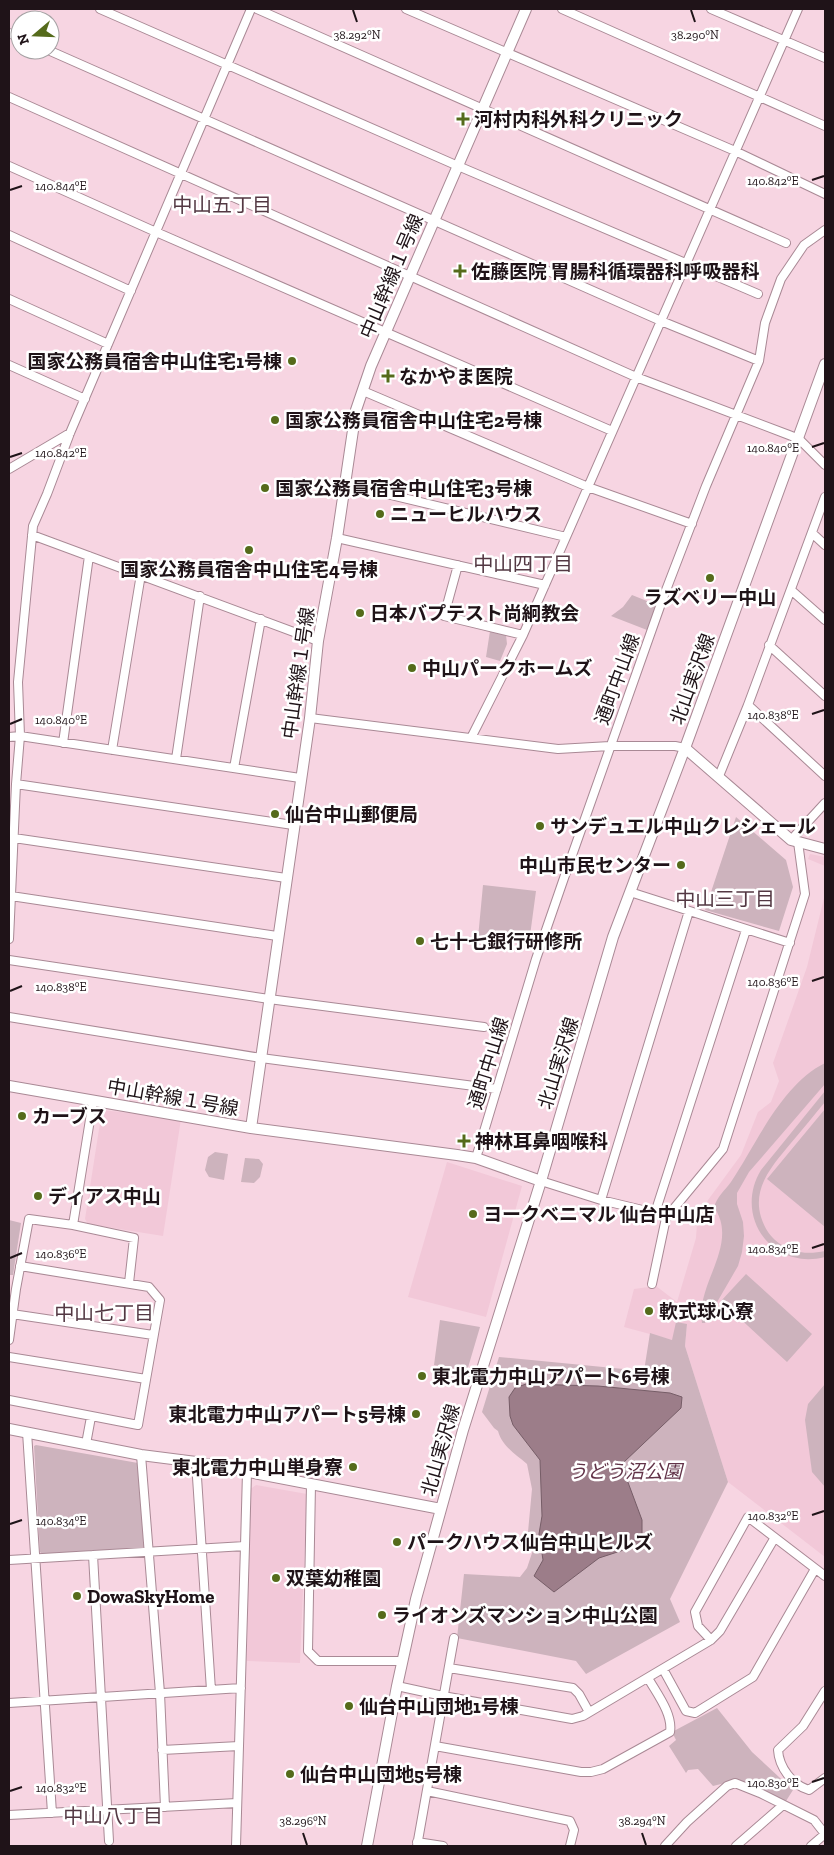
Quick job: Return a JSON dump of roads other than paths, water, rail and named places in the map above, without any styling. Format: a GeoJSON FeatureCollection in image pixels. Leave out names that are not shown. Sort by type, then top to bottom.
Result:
{"type":"FeatureCollection","features":[{"type":"Feature","properties":{"kind":"street"},"geometry":{"type":"LineString","coordinates":[[100,9],[458,166],[758,294]]}},
{"type":"Feature","properties":{"kind":"street"},"geometry":{"type":"LineString","coordinates":[[9,939],[20,736],[18,682],[32,526],[251,9]]}},
{"type":"Feature","properties":{"kind":"street"},"geometry":{"type":"LineString","coordinates":[[257,9],[786,243]]}},
{"type":"Feature","properties":{"kind":"street"},"geometry":{"type":"LineString","coordinates":[[406,9],[507,51],[734,151],[825,194]]}},
{"type":"Feature","properties":{"kind":"street","name":"中山幹線１号線"},"geometry":{"type":"LineString","coordinates":[[9,1086],[251,1128],[277,936],[310,718],[318,641],[337,538],[356,410],[386,332],[526,9]]}},
{"type":"Feature","properties":{"kind":"street"},"geometry":{"type":"LineString","coordinates":[[562,9],[825,126]]}},
{"type":"Feature","properties":{"kind":"street"},"geometry":{"type":"LineString","coordinates":[[711,9],[825,58]]}},
{"type":"Feature","properties":{"kind":"street"},"geometry":{"type":"LineString","coordinates":[[471,738],[523,635],[758,96],[798,9]]}},
{"type":"Feature","properties":{"kind":"street"},"geometry":{"type":"LineString","coordinates":[[60,55],[661,321],[759,361]]}},
{"type":"Feature","properties":{"kind":"street"},"geometry":{"type":"LineString","coordinates":[[9,97],[636,377],[799,439],[825,465]]}},
{"type":"Feature","properties":{"kind":"street"},"geometry":{"type":"LineString","coordinates":[[9,166],[612,431]]}},
{"type":"Feature","properties":{"kind":"street","name":"通町中山線"},"geometry":{"type":"LineString","coordinates":[[476,1158],[536,959],[610,746],[692,524],[735,415],[759,361],[765,323],[781,279],[804,244],[825,230]]}},
{"type":"Feature","properties":{"kind":"street"},"geometry":{"type":"LineString","coordinates":[[9,235],[131,291]]}},
{"type":"Feature","properties":{"kind":"street"},"geometry":{"type":"LineString","coordinates":[[9,298],[108,344]]}},
{"type":"Feature","properties":{"kind":"street","name":"北山実沢線"},"geometry":{"type":"LineString","coordinates":[[366,1846],[396,1686],[416,1599],[463,1430],[542,1180],[613,938],[685,748],[825,364]]}},
{"type":"Feature","properties":{"kind":"street"},"geometry":{"type":"LineString","coordinates":[[9,365],[85,399]]}},
{"type":"Feature","properties":{"kind":"street"},"geometry":{"type":"LineString","coordinates":[[363,391],[588,488],[692,524]]}},
{"type":"Feature","properties":{"kind":"street"},"geometry":{"type":"LineString","coordinates":[[9,469],[70,433]]}},
{"type":"Feature","properties":{"kind":"street"},"geometry":{"type":"LineString","coordinates":[[345,484],[566,537]]}},
{"type":"Feature","properties":{"kind":"street"},"geometry":{"type":"LineString","coordinates":[[719,776],[748,705],[825,497]]}},
{"type":"Feature","properties":{"kind":"street"},"geometry":{"type":"LineString","coordinates":[[812,533],[825,545]]}},
{"type":"Feature","properties":{"kind":"street"},"geometry":{"type":"LineString","coordinates":[[32,534],[318,641]]}},
{"type":"Feature","properties":{"kind":"street"},"geometry":{"type":"LineString","coordinates":[[337,538],[545,584]]}},
{"type":"Feature","properties":{"kind":"street"},"geometry":{"type":"LineString","coordinates":[[63,743],[89,556]]}},
{"type":"Feature","properties":{"kind":"street"},"geometry":{"type":"LineString","coordinates":[[458,565],[444,616],[523,635]]}},
{"type":"Feature","properties":{"kind":"street"},"geometry":{"type":"LineString","coordinates":[[112,750],[141,574]]}},
{"type":"Feature","properties":{"kind":"street"},"geometry":{"type":"LineString","coordinates":[[791,590],[825,620]]}},
{"type":"Feature","properties":{"kind":"street"},"geometry":{"type":"LineString","coordinates":[[176,759],[200,596]]}},
{"type":"Feature","properties":{"kind":"street"},"geometry":{"type":"LineString","coordinates":[[234,768],[262,619]]}},
{"type":"Feature","properties":{"kind":"street"},"geometry":{"type":"LineString","coordinates":[[770,644],[825,696]]}},
{"type":"Feature","properties":{"kind":"street"},"geometry":{"type":"LineString","coordinates":[[9,682],[18,682]]}},
{"type":"Feature","properties":{"kind":"street"},"geometry":{"type":"LineString","coordinates":[[748,705],[825,776]]}},
{"type":"Feature","properties":{"kind":"street"},"geometry":{"type":"LineString","coordinates":[[310,718],[558,749],[610,746],[675,746],[685,748],[794,841],[825,849]]}},
{"type":"Feature","properties":{"kind":"street"},"geometry":{"type":"LineString","coordinates":[[9,737],[20,736],[300,778]]}},
{"type":"Feature","properties":{"kind":"street"},"geometry":{"type":"LineString","coordinates":[[16,784],[293,825]]}},
{"type":"Feature","properties":{"kind":"street"},"geometry":{"type":"LineString","coordinates":[[794,841],[825,803]]}},
{"type":"Feature","properties":{"kind":"street"},"geometry":{"type":"LineString","coordinates":[[14,838],[286,878]]}},
{"type":"Feature","properties":{"kind":"street"},"geometry":{"type":"LineString","coordinates":[[652,1284],[666,1218],[723,1149],[790,943],[805,894],[794,841]]}},
{"type":"Feature","properties":{"kind":"street"},"geometry":{"type":"LineString","coordinates":[[630,892],[790,943]]}},
{"type":"Feature","properties":{"kind":"street"},"geometry":{"type":"LineString","coordinates":[[11,896],[277,936]]}},
{"type":"Feature","properties":{"kind":"street"},"geometry":{"type":"LineString","coordinates":[[601,1200],[689,911]]}},
{"type":"Feature","properties":{"kind":"street"},"geometry":{"type":"LineString","coordinates":[[655,1213],[746,930]]}},
{"type":"Feature","properties":{"kind":"street"},"geometry":{"type":"LineString","coordinates":[[9,960],[269,999],[484,1027]]}},
{"type":"Feature","properties":{"kind":"street"},"geometry":{"type":"LineString","coordinates":[[9,1017],[261,1058],[497,1089]]}},
{"type":"Feature","properties":{"kind":"street"},"geometry":{"type":"LineString","coordinates":[[73,1225],[93,1101]]}},
{"type":"Feature","properties":{"kind":"street"},"geometry":{"type":"LineString","coordinates":[[251,1128],[476,1158],[601,1200],[655,1213],[666,1218]]}},
{"type":"Feature","properties":{"kind":"street"},"geometry":{"type":"LineString","coordinates":[[9,1340],[29,1219],[73,1225],[134,1238],[129,1283]]}},
{"type":"Feature","properties":{"kind":"street"},"geometry":{"type":"LineString","coordinates":[[9,1400],[91,1417],[138,1424],[160,1300],[149,1287],[20,1266]]}},
{"type":"Feature","properties":{"kind":"street"},"geometry":{"type":"LineString","coordinates":[[12,1314],[154,1335]]}},
{"type":"Feature","properties":{"kind":"street"},"geometry":{"type":"LineString","coordinates":[[9,1357],[146,1379]]}},
{"type":"Feature","properties":{"kind":"street"},"geometry":{"type":"LineString","coordinates":[[86,1444],[91,1417]]}},
{"type":"Feature","properties":{"kind":"street"},"geometry":{"type":"LineString","coordinates":[[9,1429],[141,1455],[196,1462],[441,1509]]}},
{"type":"Feature","properties":{"kind":"street"},"geometry":{"type":"LineString","coordinates":[[27,1432],[52,1813]]}},
{"type":"Feature","properties":{"kind":"street"},"geometry":{"type":"LineString","coordinates":[[141,1455],[160,1693],[165,1807]]}},
{"type":"Feature","properties":{"kind":"street"},"geometry":{"type":"LineString","coordinates":[[196,1462],[211,1690]]}},
{"type":"Feature","properties":{"kind":"street"},"geometry":{"type":"LineString","coordinates":[[236,1846],[247,1472]]}},
{"type":"Feature","properties":{"kind":"street"},"geometry":{"type":"LineString","coordinates":[[311,1484],[308,1651],[318,1661],[402,1661]]}},
{"type":"Feature","properties":{"kind":"street"},"geometry":{"type":"LineString","coordinates":[[711,1640],[698,1626],[695,1612],[748,1517],[825,1576]]}},
{"type":"Feature","properties":{"kind":"street"},"geometry":{"type":"LineString","coordinates":[[396,1686],[572,1719],[590,1712],[711,1640],[720,1631],[774,1538]]}},
{"type":"Feature","properties":{"kind":"street"},"geometry":{"type":"LineString","coordinates":[[9,1560],[244,1546]]}},
{"type":"Feature","properties":{"kind":"street"},"geometry":{"type":"LineString","coordinates":[[93,1555],[109,1810],[109,1841]]}},
{"type":"Feature","properties":{"kind":"street"},"geometry":{"type":"LineString","coordinates":[[663,1669],[686,1711],[695,1713],[753,1677],[816,1569]]}},
{"type":"Feature","properties":{"kind":"street"},"geometry":{"type":"LineString","coordinates":[[442,1846],[417,1844],[454,1638]]}},
{"type":"Feature","properties":{"kind":"street"},"geometry":{"type":"LineString","coordinates":[[448,1668],[573,1688],[590,1712]]}},
{"type":"Feature","properties":{"kind":"street"},"geometry":{"type":"LineString","coordinates":[[435,1746],[581,1772],[602,1769],[670,1732],[669,1717],[648,1678]]}},
{"type":"Feature","properties":{"kind":"street"},"geometry":{"type":"LineString","coordinates":[[9,1703],[241,1688]]}},
{"type":"Feature","properties":{"kind":"street"},"geometry":{"type":"LineString","coordinates":[[825,1691],[803,1726],[778,1750],[778,1760],[789,1776],[801,1787],[809,1790],[825,1778]]}},
{"type":"Feature","properties":{"kind":"street"},"geometry":{"type":"LineString","coordinates":[[162,1750],[239,1746]]}},
{"type":"Feature","properties":{"kind":"street"},"geometry":{"type":"LineString","coordinates":[[665,1846],[687,1822],[727,1786],[735,1783],[814,1820],[825,1834],[811,1846]]}},
{"type":"Feature","properties":{"kind":"street"},"geometry":{"type":"LineString","coordinates":[[426,1791],[570,1820],[574,1830],[570,1846]]}},
{"type":"Feature","properties":{"kind":"street"},"geometry":{"type":"LineString","coordinates":[[9,1815],[237,1803]]}},
{"type":"Feature","properties":{"kind":"street"},"geometry":{"type":"LineString","coordinates":[[736,1846],[783,1804]]}},
{"type":"Feature","properties":{"kind":"place","name":"河村内科外科クリニック"},"geometry":{"type":"Point","coordinates":[463,119]}},
{"type":"Feature","properties":{"kind":"place","name":"佐藤医院 胃腸科循環器科呼吸器科"},"geometry":{"type":"Point","coordinates":[460,271]}},
{"type":"Feature","properties":{"kind":"place","name":"国家公務員宿舎中山住宅1号棟"},"geometry":{"type":"Point","coordinates":[292,361]}},
{"type":"Feature","properties":{"kind":"place","name":"なかやま医院"},"geometry":{"type":"Point","coordinates":[388,376]}},
{"type":"Feature","properties":{"kind":"place","name":"国家公務員宿舎中山住宅2号棟"},"geometry":{"type":"Point","coordinates":[275,420]}},
{"type":"Feature","properties":{"kind":"place","name":"国家公務員宿舎中山住宅3号棟"},"geometry":{"type":"Point","coordinates":[265,488]}},
{"type":"Feature","properties":{"kind":"place","name":"ニューヒルハウス"},"geometry":{"type":"Point","coordinates":[380,514]}},
{"type":"Feature","properties":{"kind":"place","name":"国家公務員宿舎中山住宅4号棟"},"geometry":{"type":"Point","coordinates":[249,550]}},
{"type":"Feature","properties":{"kind":"place","name":"ラズベリー中山"},"geometry":{"type":"Point","coordinates":[710,578]}},
{"type":"Feature","properties":{"kind":"place","name":"日本バプテスト尚絅教会"},"geometry":{"type":"Point","coordinates":[360,613]}},
{"type":"Feature","properties":{"kind":"place","name":"中山パークホームズ"},"geometry":{"type":"Point","coordinates":[412,668]}},
{"type":"Feature","properties":{"kind":"place","name":"仙台中山郵便局"},"geometry":{"type":"Point","coordinates":[275,814]}},
{"type":"Feature","properties":{"kind":"place","name":"サンデュエル中山クレシェール"},"geometry":{"type":"Point","coordinates":[540,826]}},
{"type":"Feature","properties":{"kind":"place","name":"中山市民センター"},"geometry":{"type":"Point","coordinates":[681,865]}},
{"type":"Feature","properties":{"kind":"place","name":"七十七銀行研修所"},"geometry":{"type":"Point","coordinates":[420,941]}},
{"type":"Feature","properties":{"kind":"place","name":"カーブス"},"geometry":{"type":"Point","coordinates":[22,1116]}},
{"type":"Feature","properties":{"kind":"place","name":"神林耳鼻咽喉科"},"geometry":{"type":"Point","coordinates":[464,1141]}},
{"type":"Feature","properties":{"kind":"place","name":"ディアス中山"},"geometry":{"type":"Point","coordinates":[38,1196]}},
{"type":"Feature","properties":{"kind":"place","name":"ヨークベニマル 仙台中山店"},"geometry":{"type":"Point","coordinates":[473,1214]}},
{"type":"Feature","properties":{"kind":"place","name":"軟式球心寮"},"geometry":{"type":"Point","coordinates":[649,1311]}},
{"type":"Feature","properties":{"kind":"place","name":"東北電力中山アパート6号棟"},"geometry":{"type":"Point","coordinates":[422,1376]}},
{"type":"Feature","properties":{"kind":"place","name":"東北電力中山アパート5号棟"},"geometry":{"type":"Point","coordinates":[416,1414]}},
{"type":"Feature","properties":{"kind":"place","name":"東北電力中山単身寮"},"geometry":{"type":"Point","coordinates":[353,1467]}},
{"type":"Feature","properties":{"kind":"place","name":"パークハウス仙台中山ヒルズ"},"geometry":{"type":"Point","coordinates":[397,1542]}},
{"type":"Feature","properties":{"kind":"place","name":"双葉幼稚園"},"geometry":{"type":"Point","coordinates":[276,1578]}},
{"type":"Feature","properties":{"kind":"place","name":"DowaSkyHome"},"geometry":{"type":"Point","coordinates":[77,1596]}},
{"type":"Feature","properties":{"kind":"place","name":"ライオンズマンション中山公園"},"geometry":{"type":"Point","coordinates":[382,1615]}},
{"type":"Feature","properties":{"kind":"place","name":"仙台中山団地1号棟"},"geometry":{"type":"Point","coordinates":[349,1706]}},
{"type":"Feature","properties":{"kind":"place","name":"仙台中山団地5号棟"},"geometry":{"type":"Point","coordinates":[290,1774]}},
{"type":"Feature","properties":{"kind":"district","name":"中山五丁目"},"geometry":{"type":"Point","coordinates":[222,205]}},
{"type":"Feature","properties":{"kind":"district","name":"中山四丁目"},"geometry":{"type":"Point","coordinates":[523,564]}},
{"type":"Feature","properties":{"kind":"district","name":"中山三丁目"},"geometry":{"type":"Point","coordinates":[725,899]}},
{"type":"Feature","properties":{"kind":"district","name":"中山七丁目"},"geometry":{"type":"Point","coordinates":[104,1313]}},
{"type":"Feature","properties":{"kind":"district","name":"中山八丁目"},"geometry":{"type":"Point","coordinates":[113,1816]}},
{"type":"Feature","properties":{"kind":"park label","name":"うどう沼公園"},"geometry":{"type":"Point","coordinates":[625,1471]}}]}
